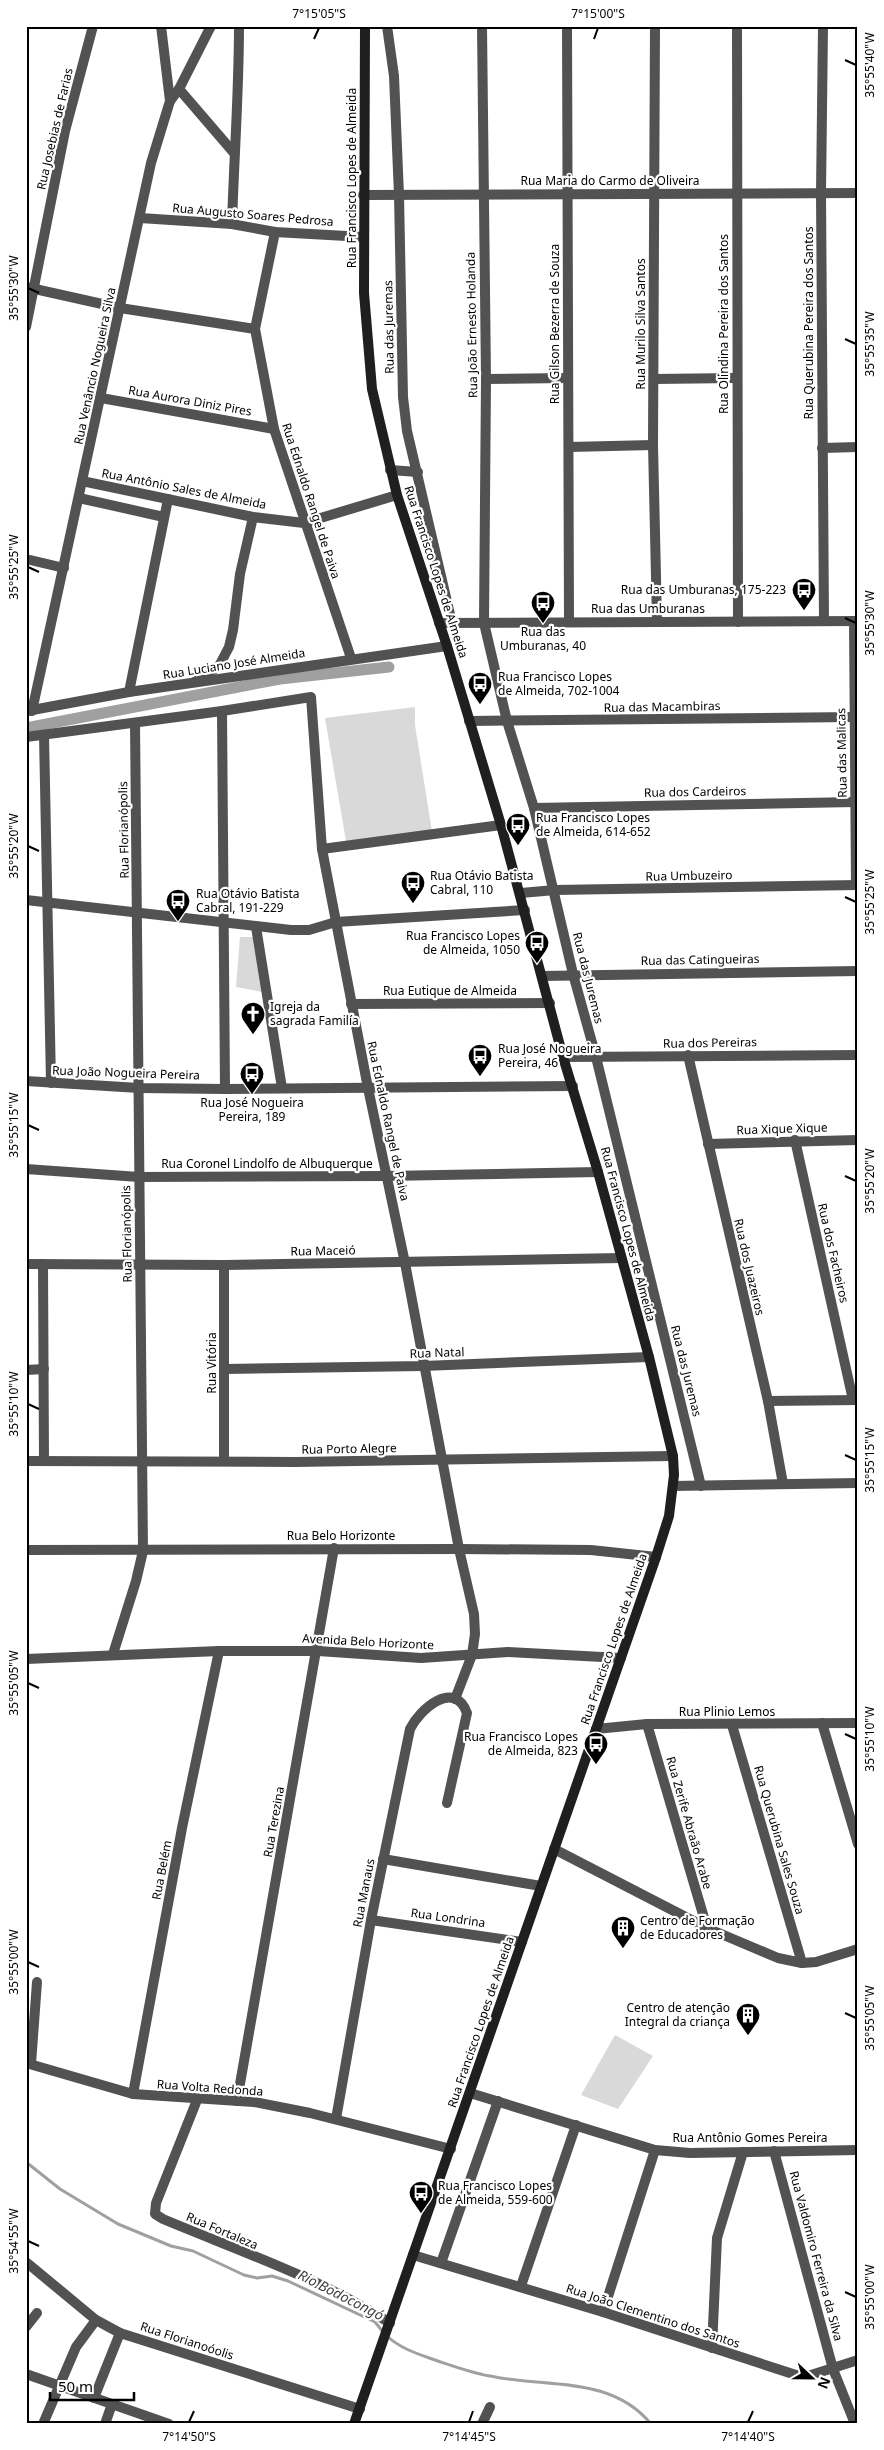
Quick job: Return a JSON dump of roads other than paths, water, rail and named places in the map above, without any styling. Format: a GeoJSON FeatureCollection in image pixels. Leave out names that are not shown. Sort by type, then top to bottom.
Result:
{"type":"FeatureCollection","features":[{"type":"Feature","properties":{"kind":"main road","name":"Rua Francisco Lopes de Almeida"},"geometry":{"type":"LineString","coordinates":[[354,2424],[656,1557],[669,1516],[673,1486],[673,1456],[649,1357],[598,1172],[563,1057],[501,825],[447,646],[397,495],[372,389],[366,334],[363,195],[365,26]]}},
{"type":"Feature","properties":{"kind":"street","name":"Rua Josebias de Farias"},"geometry":{"type":"LineString","coordinates":[[26,326],[30,288],[65,131],[93,26]]}},
{"type":"Feature","properties":{"kind":"street","name":"Rua Venâncio Nogueira Silva"},"geometry":{"type":"LineString","coordinates":[[29,711],[64,568],[151,163],[170,101],[161,26]]}},
{"type":"Feature","properties":{"kind":"street"},"geometry":{"type":"LineString","coordinates":[[170,101],[179,89],[211,26]]}},
{"type":"Feature","properties":{"kind":"street"},"geometry":{"type":"LineString","coordinates":[[232,224],[234,153],[239,90],[239,26]]}},
{"type":"Feature","properties":{"kind":"street","name":"Rua das Juremas"},"geometry":{"type":"LineString","coordinates":[[386,26],[394,76],[399,195],[403,397],[407,431],[452,623]]}},
{"type":"Feature","properties":{"kind":"street","name":"Rua João Ernesto Holanda"},"geometry":{"type":"LineString","coordinates":[[482,26],[482,193],[486,380],[484,623]]}},
{"type":"Feature","properties":{"kind":"street","name":"Rua Gilson Bezerra de Souza"},"geometry":{"type":"LineString","coordinates":[[567,26],[569,622]]}},
{"type":"Feature","properties":{"kind":"street","name":"Rua Murilo Silva Santos"},"geometry":{"type":"LineString","coordinates":[[655,26],[652,192],[653,445],[657,621]]}},
{"type":"Feature","properties":{"kind":"street","name":"Rua Olindina Pereira dos Santos"},"geometry":{"type":"LineString","coordinates":[[737,26],[736,378],[738,622]]}},
{"type":"Feature","properties":{"kind":"street","name":"Rua Querubina Pereira dos Santos"},"geometry":{"type":"LineString","coordinates":[[823,26],[821,192],[824,620]]}},
{"type":"Feature","properties":{"kind":"street"},"geometry":{"type":"LineString","coordinates":[[179,89],[234,153]]}},
{"type":"Feature","properties":{"kind":"street","name":"Rua Maria do Carmo de Oliveira"},"geometry":{"type":"LineString","coordinates":[[363,195],[652,192],[736,194],[858,193]]}},
{"type":"Feature","properties":{"kind":"street","name":"Rua Augusto Soares Pedrosa"},"geometry":{"type":"LineString","coordinates":[[140,218],[232,224],[274,232],[364,237]]}},
{"type":"Feature","properties":{"kind":"street","name":"Rua Ednaldo Rangel de Paiva"},"geometry":{"type":"LineString","coordinates":[[274,232],[255,329],[274,429],[350,658]]}},
{"type":"Feature","properties":{"kind":"street"},"geometry":{"type":"LineString","coordinates":[[30,288],[120,308],[255,329]]}},
{"type":"Feature","properties":{"kind":"street"},"geometry":{"type":"LineString","coordinates":[[486,380],[567,378]]}},
{"type":"Feature","properties":{"kind":"street"},"geometry":{"type":"LineString","coordinates":[[654,379],[736,378]]}},
{"type":"Feature","properties":{"kind":"street","name":"Rua Aurora Diniz Pires"},"geometry":{"type":"LineString","coordinates":[[101,398],[274,429]]}},
{"type":"Feature","properties":{"kind":"street"},"geometry":{"type":"LineString","coordinates":[[568,447],[653,445]]}},
{"type":"Feature","properties":{"kind":"street"},"geometry":{"type":"LineString","coordinates":[[822,448],[858,447]]}},
{"type":"Feature","properties":{"kind":"street"},"geometry":{"type":"LineString","coordinates":[[390,470],[418,472]]}},
{"type":"Feature","properties":{"kind":"street","name":"Rua Antônio Sales de Almeida"},"geometry":{"type":"LineString","coordinates":[[82,482],[253,517],[304,523],[397,495]]}},
{"type":"Feature","properties":{"kind":"street"},"geometry":{"type":"LineString","coordinates":[[79,498],[164,517]]}},
{"type":"Feature","properties":{"kind":"street"},"geometry":{"type":"LineString","coordinates":[[129,692],[168,499]]}},
{"type":"Feature","properties":{"kind":"street"},"geometry":{"type":"LineString","coordinates":[[192,684],[219,666],[229,647],[240,574],[253,517]]}},
{"type":"Feature","properties":{"kind":"street"},"geometry":{"type":"LineString","coordinates":[[26,559],[64,568]]}},
{"type":"Feature","properties":{"kind":"street","name":"Rua das Umburanas"},"geometry":{"type":"LineString","coordinates":[[439,623],[856,620]]}},
{"type":"Feature","properties":{"kind":"street","name":"Rua das Malicas"},"geometry":{"type":"LineString","coordinates":[[856,620],[854,717],[857,885]]}},
{"type":"Feature","properties":{"kind":"street","name":"Rua das Juremas"},"geometry":{"type":"LineString","coordinates":[[484,623],[507,720],[534,808],[555,890],[573,974],[596,1057],[701,1486]]}},
{"type":"Feature","properties":{"kind":"street","name":"Rua Luciano José Almeida"},"geometry":{"type":"LineString","coordinates":[[29,711],[129,692],[192,684],[350,658],[447,646]]}},
{"type":"Feature","properties":{"kind":"street","name":"Rua Ednaldo Rangel de Paiva"},"geometry":{"type":"LineString","coordinates":[[222,711],[311,697],[322,849],[351,1004],[405,1263],[423,1366],[443,1460]]}},
{"type":"Feature","properties":{"kind":"street"},"geometry":{"type":"LineString","coordinates":[[26,736],[222,711],[225,1089]]}},
{"type":"Feature","properties":{"kind":"street","name":"Rua das Macambiras"},"geometry":{"type":"LineString","coordinates":[[470,721],[854,717]]}},
{"type":"Feature","properties":{"kind":"street","name":"Rua Florianópolis"},"geometry":{"type":"LineString","coordinates":[[113,1654],[136,1581],[143,1551],[135,723]]}},
{"type":"Feature","properties":{"kind":"street"},"geometry":{"type":"LineString","coordinates":[[44,735],[51,1083]]}},
{"type":"Feature","properties":{"kind":"street","name":"Rua dos Cardeiros"},"geometry":{"type":"LineString","coordinates":[[534,808],[856,802]]}},
{"type":"Feature","properties":{"kind":"street"},"geometry":{"type":"LineString","coordinates":[[322,849],[501,825]]}},
{"type":"Feature","properties":{"kind":"street","name":"Rua Umbuzeiro"},"geometry":{"type":"LineString","coordinates":[[520,893],[555,890],[857,885]]}},
{"type":"Feature","properties":{"kind":"street"},"geometry":{"type":"LineString","coordinates":[[26,900],[256,927],[309,930],[336,922],[525,910]]}},
{"type":"Feature","properties":{"kind":"street"},"geometry":{"type":"LineString","coordinates":[[256,927],[282,1088]]}},
{"type":"Feature","properties":{"kind":"street","name":"Rua das Catingueiras"},"geometry":{"type":"LineString","coordinates":[[542,976],[573,974],[858,971]]}},
{"type":"Feature","properties":{"kind":"street","name":"Rua Eutique de Almeida"},"geometry":{"type":"LineString","coordinates":[[351,1004],[550,1003]]}},
{"type":"Feature","properties":{"kind":"street","name":"Rua dos Pereiras"},"geometry":{"type":"LineString","coordinates":[[563,1057],[858,1054]]}},
{"type":"Feature","properties":{"kind":"street","name":"Rua dos Juazeiros"},"geometry":{"type":"LineString","coordinates":[[688,1055],[768,1401],[782,1484]]}},
{"type":"Feature","properties":{"kind":"street","name":"Rua João Nogueira Pereira"},"geometry":{"type":"LineString","coordinates":[[26,1081],[139,1088],[225,1089],[573,1086]]}},
{"type":"Feature","properties":{"kind":"street","name":"Rua Xique Xique"},"geometry":{"type":"LineString","coordinates":[[708,1144],[795,1140],[858,1140]]}},
{"type":"Feature","properties":{"kind":"street","name":"Rua dos Facheiros"},"geometry":{"type":"LineString","coordinates":[[795,1140],[855,1400]]}},
{"type":"Feature","properties":{"kind":"street","name":"Rua Coronel Lindolfo de Albuquerque"},"geometry":{"type":"LineString","coordinates":[[26,1169],[139,1177],[387,1176],[598,1172]]}},
{"type":"Feature","properties":{"kind":"street","name":"Rua Maceió"},"geometry":{"type":"LineString","coordinates":[[26,1264],[224,1265],[621,1258]]}},
{"type":"Feature","properties":{"kind":"street"},"geometry":{"type":"LineString","coordinates":[[43,1264],[44,1461]]}},
{"type":"Feature","properties":{"kind":"street","name":"Rua Vitória"},"geometry":{"type":"LineString","coordinates":[[224,1265],[224,1462]]}},
{"type":"Feature","properties":{"kind":"street","name":"Rua Natal"},"geometry":{"type":"LineString","coordinates":[[225,1369],[423,1366],[649,1357]]}},
{"type":"Feature","properties":{"kind":"street"},"geometry":{"type":"LineString","coordinates":[[26,1370],[44,1370]]}},
{"type":"Feature","properties":{"kind":"street"},"geometry":{"type":"LineString","coordinates":[[768,1401],[855,1400]]}},
{"type":"Feature","properties":{"kind":"street","name":"Rua Porto Alegre"},"geometry":{"type":"LineString","coordinates":[[26,1461],[141,1460],[224,1462],[673,1456]]}},
{"type":"Feature","properties":{"kind":"street"},"geometry":{"type":"LineString","coordinates":[[443,1460],[459,1548],[474,1614],[475,1634],[472,1655],[454,1699],[465,1705],[468,1712],[447,1803]]}},
{"type":"Feature","properties":{"kind":"street"},"geometry":{"type":"LineString","coordinates":[[673,1486],[858,1483]]}},
{"type":"Feature","properties":{"kind":"street","name":"Rua Terezina"},"geometry":{"type":"LineString","coordinates":[[237,2100],[318,1651],[334,1548]]}},
{"type":"Feature","properties":{"kind":"street","name":"Rua Belo Horizonte"},"geometry":{"type":"LineString","coordinates":[[26,1550],[143,1551],[459,1548],[590,1550],[656,1557]]}},
{"type":"Feature","properties":{"kind":"street","name":"Rua Belém"},"geometry":{"type":"LineString","coordinates":[[133,2094],[181,1838],[219,1651]]}},
{"type":"Feature","properties":{"kind":"street","name":"Avenida Belo Horizonte"},"geometry":{"type":"LineString","coordinates":[[113,1654],[318,1651],[420,1658],[508,1652],[621,1658]]}},
{"type":"Feature","properties":{"kind":"street"},"geometry":{"type":"LineString","coordinates":[[26,1659],[113,1654]]}},
{"type":"Feature","properties":{"kind":"street","name":"Rua Manaus"},"geometry":{"type":"LineString","coordinates":[[336,2119],[371,1920],[410,1729],[415,1718],[431,1704],[443,1698],[454,1699]]}},
{"type":"Feature","properties":{"kind":"street"},"geometry":{"type":"LineString","coordinates":[[822,1723],[858,1844]]}},
{"type":"Feature","properties":{"kind":"street","name":"Rua Plinio Lemos"},"geometry":{"type":"LineString","coordinates":[[596,1728],[648,1724],[858,1723]]}},
{"type":"Feature","properties":{"kind":"street","name":"Rua Zerife Abraão Arabe"},"geometry":{"type":"LineString","coordinates":[[648,1724],[707,1928]]}},
{"type":"Feature","properties":{"kind":"street","name":"Rua Querubina Sales Souza"},"geometry":{"type":"LineString","coordinates":[[732,1725],[802,1963]]}},
{"type":"Feature","properties":{"kind":"street"},"geometry":{"type":"LineString","coordinates":[[554,1849],[707,1928],[778,1958],[802,1963],[816,1962],[858,1949]]}},
{"type":"Feature","properties":{"kind":"street"},"geometry":{"type":"LineString","coordinates":[[383,1859],[541,1886]]}},
{"type":"Feature","properties":{"kind":"street","name":"Rua Londrina"},"geometry":{"type":"LineString","coordinates":[[371,1920],[522,1942]]}},
{"type":"Feature","properties":{"kind":"street"},"geometry":{"type":"LineString","coordinates":[[28,2063],[37,1982]]}},
{"type":"Feature","properties":{"kind":"street","name":"Rua Volta Redonda"},"geometry":{"type":"LineString","coordinates":[[28,2063],[133,2094],[197,2100],[237,2100],[281,2107],[336,2119],[451,2149]]}},
{"type":"Feature","properties":{"kind":"street","name":"Rua Antônio Gomes Pereira"},"geometry":{"type":"LineString","coordinates":[[470,2093],[656,2150],[743,2152],[858,2150]]}},
{"type":"Feature","properties":{"kind":"street","name":"Rua Fortaleza"},"geometry":{"type":"LineString","coordinates":[[197,2100],[158,2198],[155,2214],[338,2294],[390,2323]]}},
{"type":"Feature","properties":{"kind":"street"},"geometry":{"type":"LineString","coordinates":[[441,2263],[498,2101]]}},
{"type":"Feature","properties":{"kind":"street"},"geometry":{"type":"LineString","coordinates":[[521,2286],[576,2125]]}},
{"type":"Feature","properties":{"kind":"street"},"geometry":{"type":"LineString","coordinates":[[603,2312],[656,2150]]}},
{"type":"Feature","properties":{"kind":"street","name":"Rua Valdomiro Ferreira da Silva"},"geometry":{"type":"LineString","coordinates":[[774,2151],[833,2369],[855,2424]]}},
{"type":"Feature","properties":{"kind":"street"},"geometry":{"type":"LineString","coordinates":[[712,2348],[717,2238],[743,2152]]}},
{"type":"Feature","properties":{"kind":"street","name":"Rua João Clementino dos Santos"},"geometry":{"type":"LineString","coordinates":[[413,2255],[521,2286],[796,2375],[811,2375],[858,2360]]}},
{"type":"Feature","properties":{"kind":"street","name":"Rua Florianoóolis"},"geometry":{"type":"LineString","coordinates":[[26,2262],[96,2320],[120,2333],[360,2409]]}},
{"type":"Feature","properties":{"kind":"street"},"geometry":{"type":"LineString","coordinates":[[26,2327],[37,2313]]}},
{"type":"Feature","properties":{"kind":"street"},"geometry":{"type":"LineString","coordinates":[[43,2424],[76,2347],[96,2320]]}},
{"type":"Feature","properties":{"kind":"street"},"geometry":{"type":"LineString","coordinates":[[94,2398],[120,2333]]}},
{"type":"Feature","properties":{"kind":"street"},"geometry":{"type":"LineString","coordinates":[[26,2374],[170,2424]]}},
{"type":"Feature","properties":{"kind":"street"},"geometry":{"type":"LineString","coordinates":[[105,2424],[112,2404]]}},
{"type":"Feature","properties":{"kind":"street"},"geometry":{"type":"LineString","coordinates":[[482,2424],[490,2407]]}},
{"type":"Feature","properties":{"kind":"waterway"},"geometry":{"type":"LineString","coordinates":[[26,728],[280,679],[389,667]]}},
{"type":"Feature","properties":{"kind":"waterway","name":"Rio Bodocongó"},"geometry":{"type":"LineString","coordinates":[[26,2162],[60,2189],[118,2224],[171,2246],[193,2251],[244,2275],[257,2278],[272,2276],[288,2281],[375,2322],[383,2332]]}},
{"type":"Feature","properties":{"kind":"waterway","name":"Rio Bodocongó"},"geometry":{"type":"LineString","coordinates":[[387,2336],[404,2348],[416,2353],[476,2373],[597,2390],[635,2408],[651,2424]]}},
{"type":"Feature","properties":{"kind":"place","name":"Rua das Umburanas, 175-223"},"geometry":{"type":"Point","coordinates":[804,611]}},
{"type":"Feature","properties":{"kind":"place","name":"Rua das Umburanas, 40"},"geometry":{"type":"Point","coordinates":[543,624]}},
{"type":"Feature","properties":{"kind":"place","name":"Rua Francisco Lopes de Almeida, 702-1004"},"geometry":{"type":"Point","coordinates":[480,705]}},
{"type":"Feature","properties":{"kind":"place","name":"Rua Francisco Lopes de Almeida, 614-652"},"geometry":{"type":"Point","coordinates":[518,846]}},
{"type":"Feature","properties":{"kind":"place","name":"Rua Otávio Batista Cabral, 110"},"geometry":{"type":"Point","coordinates":[413,904]}},
{"type":"Feature","properties":{"kind":"place","name":"Rua Otávio Batista Cabral, 191-229"},"geometry":{"type":"Point","coordinates":[178,922]}},
{"type":"Feature","properties":{"kind":"place","name":"Rua Francisco Lopes de Almeida, 1050"},"geometry":{"type":"Point","coordinates":[537,964]}},
{"type":"Feature","properties":{"kind":"place","name":"Igreja da sagrada Familía"},"geometry":{"type":"Point","coordinates":[253,1035]}},
{"type":"Feature","properties":{"kind":"place","name":"Rua José Nogueira Pereira, 46"},"geometry":{"type":"Point","coordinates":[480,1077]}},
{"type":"Feature","properties":{"kind":"place","name":"Rua José Nogueira Pereira, 189"},"geometry":{"type":"Point","coordinates":[252,1095]}},
{"type":"Feature","properties":{"kind":"place","name":"Rua Francisco Lopes de Almeida, 823"},"geometry":{"type":"Point","coordinates":[596,1765]}},
{"type":"Feature","properties":{"kind":"place","name":"Centro de Formação de Educadores"},"geometry":{"type":"Point","coordinates":[623,1949]}},
{"type":"Feature","properties":{"kind":"place","name":"Centro de atenção Integral da criança"},"geometry":{"type":"Point","coordinates":[748,2036]}},
{"type":"Feature","properties":{"kind":"place","name":"Rua Francisco Lopes de Almeida, 559-600"},"geometry":{"type":"Point","coordinates":[421,2214]}}]}
